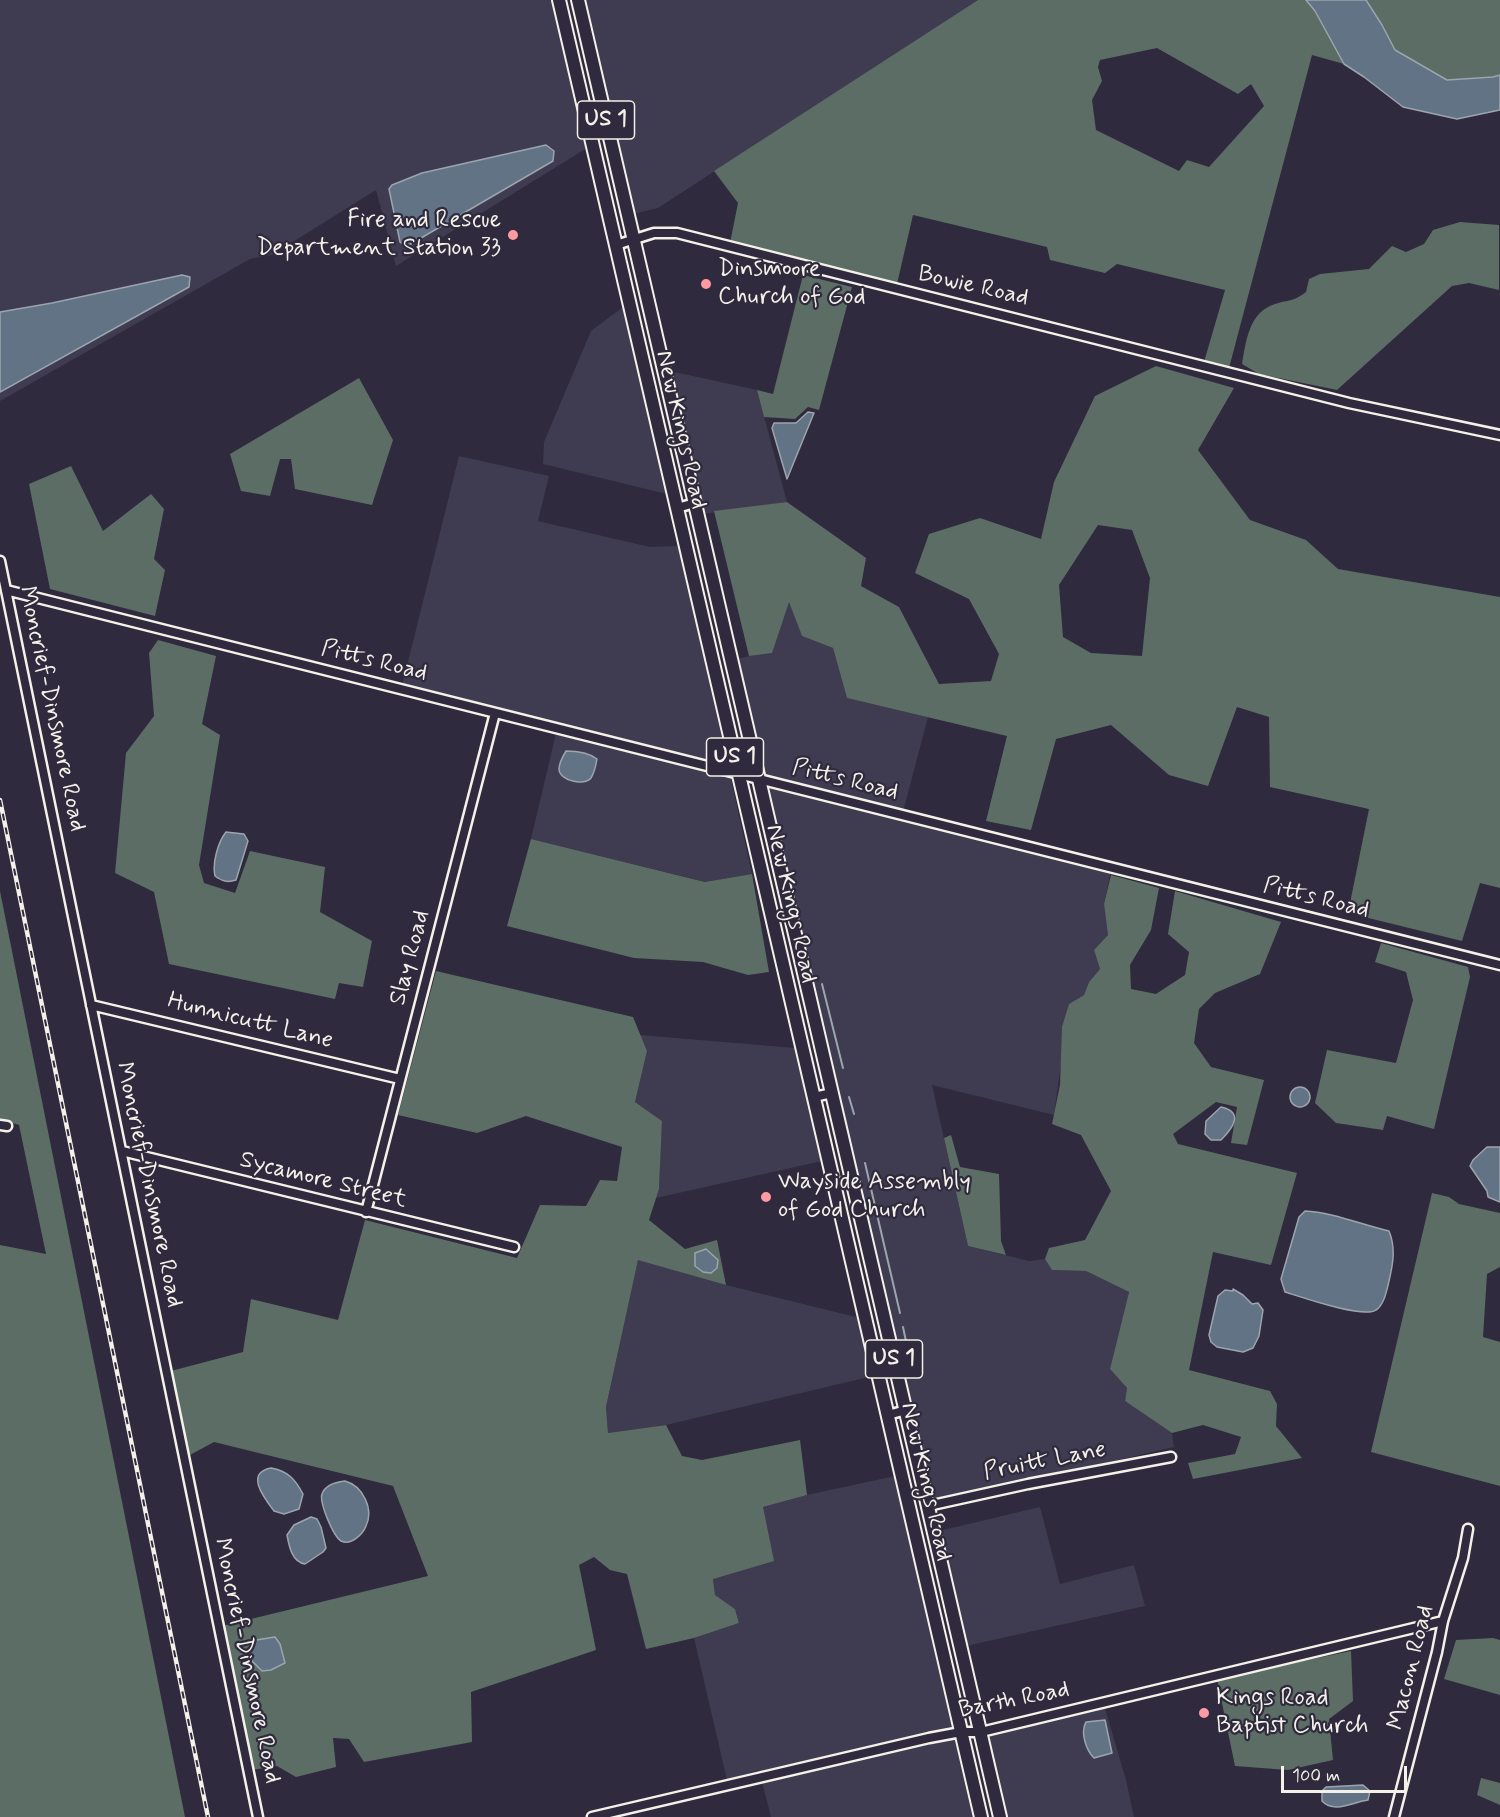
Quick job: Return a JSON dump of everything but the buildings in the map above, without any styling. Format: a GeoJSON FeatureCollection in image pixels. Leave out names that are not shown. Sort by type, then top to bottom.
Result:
{"type":"FeatureCollection","features":[{"type":"Feature","properties":{"kind":"highway","name":"New Kings Road"},"geometry":{"type":"LineString","coordinates":[[558,0],[981,1817]]}},
{"type":"Feature","properties":{"kind":"highway","name":"New Kings Road"},"geometry":{"type":"LineString","coordinates":[[578,0],[1000,1817]]}},
{"type":"Feature","properties":{"kind":"street"},"geometry":{"type":"LineString","coordinates":[[599,175],[617,167]]}},
{"type":"Feature","properties":{"kind":"street","name":"Bowie Road"},"geometry":{"type":"LineString","coordinates":[[616,245],[654,233],[677,233],[1322,396],[1500,435]]}},
{"type":"Feature","properties":{"kind":"street"},"geometry":{"type":"LineString","coordinates":[[677,508],[695,503]]}},
{"type":"Feature","properties":{"kind":"street","name":"Moncrief-Dinsmore Road"},"geometry":{"type":"LineString","coordinates":[[0,561],[258,1817]]}},
{"type":"Feature","properties":{"kind":"street","name":"Pitts Road"},"geometry":{"type":"LineString","coordinates":[[6,590],[1500,965]]}},
{"type":"Feature","properties":{"kind":"street","name":"Slay Road"},"geometry":{"type":"LineString","coordinates":[[366,1212],[495,713]]}},
{"type":"Feature","properties":{"kind":"street","name":"Hunnicutt Lane"},"geometry":{"type":"LineString","coordinates":[[91,1005],[400,1079]]}},
{"type":"Feature","properties":{"kind":"street"},"geometry":{"type":"LineString","coordinates":[[814,1097],[832,1093]]}},
{"type":"Feature","properties":{"kind":"street","name":"Sycamore Street"},"geometry":{"type":"LineString","coordinates":[[122,1151],[514,1247]]}},
{"type":"Feature","properties":{"kind":"street"},"geometry":{"type":"LineString","coordinates":[[888,1415],[906,1410]]}},
{"type":"Feature","properties":{"kind":"street","name":"Pruitt Lane"},"geometry":{"type":"LineString","coordinates":[[928,1506],[1171,1457]]}},
{"type":"Feature","properties":{"kind":"street","name":"Macon Road"},"geometry":{"type":"LineString","coordinates":[[1394,1817],[1443,1622],[1463,1558],[1468,1528]]}},
{"type":"Feature","properties":{"kind":"street","name":"Barth Road"},"geometry":{"type":"LineString","coordinates":[[592,1817],[866,1752],[962,1732],[981,1732],[1443,1622]]}},
{"type":"Feature","properties":{"kind":"shaded area"},"geometry":{"type":"Polygon","coordinates":[[[0,0],[552,0],[587,148],[396,266],[376,190],[272,255],[250,259],[0,401],[0,0]]]}},
{"type":"Feature","properties":{"kind":"shaded area"},"geometry":{"type":"Polygon","coordinates":[[[584,0],[978,0],[658,208],[633,214],[584,0]]]}},
{"type":"Feature","properties":{"kind":"shaded area"},"geometry":{"type":"Polygon","coordinates":[[[623,307],[667,494],[543,464],[544,442],[591,331],[623,307]]]}},
{"type":"Feature","properties":{"kind":"shaded area"},"geometry":{"type":"Polygon","coordinates":[[[670,371],[757,390],[787,502],[703,514],[670,371]]]}},
{"type":"Feature","properties":{"kind":"shaded area"},"geometry":{"type":"Polygon","coordinates":[[[459,456],[549,476],[538,521],[650,547],[679,546],[752,874],[706,882],[531,839],[558,725],[402,686],[459,456]]]}},
{"type":"Feature","properties":{"kind":"shaded area"},"geometry":{"type":"Polygon","coordinates":[[[789,601],[802,636],[833,648],[847,698],[928,717],[903,812],[1112,865],[1104,904],[1108,935],[1094,950],[1100,969],[1089,982],[1084,995],[1069,1004],[1054,1115],[932,1085],[968,1246],[1029,1261],[1045,1259],[1052,1270],[1086,1271],[1129,1292],[1110,1369],[1127,1388],[1125,1401],[1172,1433],[1174,1447],[931,1503],[779,832],[737,659],[749,656],[789,601]]]}},
{"type":"Feature","properties":{"kind":"shaded area"},"geometry":{"type":"Polygon","coordinates":[[[640,1035],[795,1048],[822,1161],[656,1198],[659,1189],[662,1121],[635,1102],[647,1051],[640,1035]]]}},
{"type":"Feature","properties":{"kind":"shaded area"},"geometry":{"type":"Polygon","coordinates":[[[638,1259],[726,1285],[860,1318],[873,1376],[666,1425],[608,1433],[606,1407],[638,1259]]]}},
{"type":"Feature","properties":{"kind":"shaded area"},"geometry":{"type":"Polygon","coordinates":[[[895,1476],[975,1817],[771,1817],[759,1770],[727,1780],[694,1638],[739,1623],[735,1609],[715,1595],[713,1578],[763,1507],[895,1476]]]}},
{"type":"Feature","properties":{"kind":"shaded area"},"geometry":{"type":"Polygon","coordinates":[[[1040,1507],[1060,1584],[1134,1565],[1145,1606],[966,1646],[939,1531],[1040,1507]]]}},
{"type":"Feature","properties":{"kind":"shaded area"},"geometry":{"type":"Polygon","coordinates":[[[1104,1705],[1126,1780],[1134,1817],[1006,1817],[987,1734],[1104,1705]]]}},
{"type":"Feature","properties":{"kind":"green space"},"geometry":{"type":"Polygon","coordinates":[[[978,0],[1306,0],[1315,11],[1344,64],[1312,55],[1229,368],[1204,362],[1225,290],[1117,264],[1105,273],[1050,260],[1047,247],[913,215],[897,284],[730,243],[738,203],[714,171],[978,0]],[[1157,48],[1100,60],[1098,67],[1102,81],[1092,100],[1096,130],[1179,171],[1187,160],[1209,167],[1264,106],[1251,84],[1238,94],[1157,48]]]}},
{"type":"Feature","properties":{"kind":"green space"},"geometry":{"type":"Polygon","coordinates":[[[1366,0],[1500,0],[1500,75],[1447,80],[1395,50],[1366,0]]]}},
{"type":"Feature","properties":{"kind":"green space"},"geometry":{"type":"Polygon","coordinates":[[[1460,222],[1499,225],[1499,290],[1469,283],[1452,286],[1337,390],[1259,374],[1242,364],[1245,346],[1254,320],[1266,308],[1294,299],[1306,292],[1309,279],[1320,274],[1369,269],[1392,246],[1406,252],[1424,244],[1433,230],[1460,222]]]}},
{"type":"Feature","properties":{"kind":"green space"},"geometry":{"type":"Polygon","coordinates":[[[803,275],[852,287],[819,410],[808,407],[795,419],[764,417],[757,390],[773,394],[803,275]]]}},
{"type":"Feature","properties":{"kind":"green space"},"geometry":{"type":"Polygon","coordinates":[[[1156,366],[1234,388],[1198,450],[1250,520],[1306,540],[1338,569],[1500,597],[1500,888],[1480,883],[1462,941],[1348,913],[1369,809],[1270,787],[1269,717],[1237,707],[1208,786],[1169,775],[1111,725],[1056,739],[1031,830],[986,821],[1007,736],[847,698],[833,648],[802,636],[789,602],[772,653],[749,656],[714,511],[787,502],[866,558],[861,586],[899,607],[939,684],[991,681],[999,654],[969,599],[915,573],[929,534],[980,518],[1041,539],[1054,482],[1095,396],[1156,366]],[[1098,525],[1059,585],[1063,637],[1091,653],[1142,656],[1150,578],[1132,530],[1098,525]]]}},
{"type":"Feature","properties":{"kind":"green space"},"geometry":{"type":"Polygon","coordinates":[[[359,378],[393,440],[372,505],[295,489],[291,459],[280,459],[270,496],[241,491],[230,454],[359,378]]]}},
{"type":"Feature","properties":{"kind":"green space"},"geometry":{"type":"Polygon","coordinates":[[[71,466],[103,531],[151,494],[164,509],[154,559],[165,570],[155,616],[50,589],[29,484],[71,466]]]}},
{"type":"Feature","properties":{"kind":"green space"},"geometry":{"type":"Polygon","coordinates":[[[158,640],[216,656],[202,724],[220,735],[199,865],[204,883],[235,893],[250,851],[325,867],[320,912],[372,941],[363,987],[339,983],[335,999],[169,964],[154,892],[115,873],[126,753],[154,716],[149,653],[158,640]]]}},
{"type":"Feature","properties":{"kind":"green space"},"geometry":{"type":"Polygon","coordinates":[[[531,839],[705,882],[752,874],[769,972],[748,975],[703,962],[634,958],[507,926],[531,839]]]}},
{"type":"Feature","properties":{"kind":"green space"},"geometry":{"type":"Polygon","coordinates":[[[1111,875],[1159,888],[1151,930],[1130,965],[1131,989],[1156,994],[1185,975],[1189,952],[1168,934],[1175,891],[1281,922],[1260,974],[1215,993],[1199,1009],[1194,1043],[1211,1067],[1264,1080],[1247,1145],[1231,1143],[1237,1107],[1216,1102],[1173,1134],[1178,1144],[1297,1173],[1271,1265],[1213,1252],[1189,1370],[1270,1391],[1277,1404],[1276,1426],[1302,1458],[1193,1479],[1188,1463],[1235,1454],[1241,1437],[1203,1425],[1172,1433],[1125,1401],[1127,1388],[1110,1369],[1129,1292],[1086,1271],[1052,1270],[1045,1259],[1049,1248],[1085,1240],[1111,1191],[1081,1135],[1052,1124],[1060,1085],[1062,1027],[1069,1004],[1084,995],[1089,982],[1100,969],[1094,950],[1108,935],[1104,904],[1111,875]]]}},
{"type":"Feature","properties":{"kind":"green space"},"geometry":{"type":"Polygon","coordinates":[[[0,891],[185,1817],[0,1817],[0,1245],[46,1254],[19,1125],[0,1119],[0,891]]]}},
{"type":"Feature","properties":{"kind":"green space"},"geometry":{"type":"Polygon","coordinates":[[[1381,943],[1468,967],[1470,977],[1434,1129],[1387,1116],[1383,1130],[1336,1123],[1315,1103],[1327,1050],[1396,1063],[1413,1000],[1406,972],[1375,962],[1381,943]]]}},
{"type":"Feature","properties":{"kind":"green space"},"geometry":{"type":"Polygon","coordinates":[[[436,971],[633,1017],[647,1051],[635,1102],[662,1121],[659,1189],[649,1220],[685,1249],[717,1240],[726,1285],[638,1260],[606,1407],[608,1433],[666,1425],[682,1456],[702,1460],[800,1440],[807,1495],[763,1507],[774,1561],[713,1579],[715,1595],[735,1609],[739,1623],[694,1638],[646,1649],[627,1574],[610,1570],[594,1557],[579,1565],[596,1650],[471,1692],[472,1742],[364,1762],[349,1739],[333,1738],[336,1767],[296,1777],[277,1766],[252,1770],[222,1626],[428,1576],[393,1486],[214,1442],[188,1456],[171,1371],[243,1352],[251,1299],[338,1320],[365,1220],[517,1258],[540,1205],[586,1206],[600,1180],[617,1181],[622,1147],[526,1116],[477,1133],[398,1115],[436,971]]]}},
{"type":"Feature","properties":{"kind":"green space"},"geometry":{"type":"Polygon","coordinates":[[[951,1135],[960,1167],[999,1174],[1001,1241],[1006,1255],[968,1246],[944,1138],[951,1135]]]}},
{"type":"Feature","properties":{"kind":"green space"},"geometry":{"type":"Polygon","coordinates":[[[1432,1193],[1449,1197],[1459,1204],[1500,1213],[1500,1267],[1487,1274],[1483,1337],[1500,1342],[1500,1486],[1371,1452],[1432,1193]]]}},
{"type":"Feature","properties":{"kind":"green space"},"geometry":{"type":"Polygon","coordinates":[[[1493,1638],[1500,1640],[1500,1695],[1444,1679],[1456,1640],[1493,1638]]]}},
{"type":"Feature","properties":{"kind":"green space"},"geometry":{"type":"Polygon","coordinates":[[[1351,1651],[1353,1701],[1329,1719],[1333,1760],[1288,1770],[1235,1766],[1217,1679],[1351,1651]]]}},
{"type":"Feature","properties":{"kind":"green space"},"geometry":{"type":"Polygon","coordinates":[[[1481,1778],[1500,1783],[1500,1805],[1477,1795],[1481,1778]]]}},
{"type":"Feature","properties":{"kind":"water"},"geometry":{"type":"Polygon","coordinates":[[[1306,0],[1366,0],[1395,50],[1447,80],[1500,75],[1500,110],[1457,119],[1403,107],[1344,64],[1315,11],[1306,0]]]}},
{"type":"Feature","properties":{"kind":"water"},"geometry":{"type":"Polygon","coordinates":[[[546,145],[554,151],[553,161],[409,245],[405,246],[400,242],[389,189],[392,185],[422,173],[546,145]]]}},
{"type":"Feature","properties":{"kind":"water"},"geometry":{"type":"Polygon","coordinates":[[[182,275],[190,277],[189,287],[0,392],[0,312],[182,275]]]}},
{"type":"Feature","properties":{"kind":"water"},"geometry":{"type":"Polygon","coordinates":[[[808,412],[814,413],[787,479],[772,428],[774,423],[796,423],[808,412]]]}},
{"type":"Feature","properties":{"kind":"water"},"geometry":{"type":"Polygon","coordinates":[[[566,751],[582,752],[597,759],[591,778],[578,782],[563,777],[559,767],[566,751]]]}},
{"type":"Feature","properties":{"kind":"water"},"geometry":{"type":"Polygon","coordinates":[[[226,832],[244,834],[248,841],[236,880],[230,881],[218,878],[214,871],[216,853],[226,832]]]}},
{"type":"Feature","properties":{"kind":"water"},"geometry":{"type":"Polygon","coordinates":[[[1296,1087],[1304,1087],[1310,1093],[1310,1101],[1304,1107],[1296,1107],[1290,1101],[1290,1093],[1296,1087]]]}},
{"type":"Feature","properties":{"kind":"water"},"geometry":{"type":"Polygon","coordinates":[[[1221,1107],[1233,1113],[1234,1121],[1221,1140],[1211,1140],[1205,1134],[1206,1121],[1221,1107]]]}},
{"type":"Feature","properties":{"kind":"water"},"geometry":{"type":"Polygon","coordinates":[[[1487,1147],[1500,1147],[1500,1202],[1488,1197],[1487,1191],[1470,1166],[1487,1147]]]}},
{"type":"Feature","properties":{"kind":"water"},"geometry":{"type":"Polygon","coordinates":[[[1305,1211],[1336,1216],[1389,1231],[1393,1250],[1392,1268],[1385,1297],[1376,1310],[1359,1312],[1346,1310],[1285,1292],[1281,1279],[1299,1217],[1305,1211]]]}},
{"type":"Feature","properties":{"kind":"water"},"geometry":{"type":"Polygon","coordinates":[[[706,1249],[718,1260],[717,1268],[711,1273],[703,1272],[695,1266],[695,1253],[706,1249]]]}},
{"type":"Feature","properties":{"kind":"water"},"geometry":{"type":"Polygon","coordinates":[[[1233,1289],[1252,1304],[1258,1303],[1263,1310],[1259,1336],[1253,1348],[1243,1352],[1217,1347],[1211,1342],[1209,1335],[1218,1296],[1225,1290],[1233,1291],[1233,1289]]]}},
{"type":"Feature","properties":{"kind":"water"},"geometry":{"type":"Polygon","coordinates":[[[271,1468],[290,1476],[297,1484],[303,1494],[299,1509],[284,1514],[274,1511],[266,1500],[258,1481],[263,1471],[271,1468]]]}},
{"type":"Feature","properties":{"kind":"water"},"geometry":{"type":"Polygon","coordinates":[[[345,1481],[362,1493],[369,1512],[362,1532],[349,1542],[338,1538],[325,1511],[322,1498],[328,1486],[345,1481]]]}},
{"type":"Feature","properties":{"kind":"water"},"geometry":{"type":"Polygon","coordinates":[[[311,1517],[317,1519],[321,1527],[326,1548],[305,1564],[294,1557],[287,1535],[294,1525],[311,1517]]]}},
{"type":"Feature","properties":{"kind":"water"},"geometry":{"type":"Polygon","coordinates":[[[275,1637],[280,1644],[285,1663],[271,1670],[262,1671],[250,1659],[250,1641],[275,1637]]]}},
{"type":"Feature","properties":{"kind":"water"},"geometry":{"type":"Polygon","coordinates":[[[1105,1720],[1112,1753],[1094,1758],[1085,1741],[1084,1726],[1086,1722],[1105,1720]]]}},
{"type":"Feature","properties":{"kind":"water"},"geometry":{"type":"Polygon","coordinates":[[[1363,1785],[1370,1791],[1368,1800],[1338,1807],[1332,1807],[1322,1801],[1322,1791],[1326,1787],[1363,1785]]]}},
{"type":"Feature","properties":{"kind":"waterway"},"geometry":{"type":"LineString","coordinates":[[822,984],[843,1068]]}},
{"type":"Feature","properties":{"kind":"waterway"},"geometry":{"type":"LineString","coordinates":[[849,1097],[854,1114]]}},
{"type":"Feature","properties":{"kind":"waterway"},"geometry":{"type":"LineString","coordinates":[[865,1163],[900,1313]]}},
{"type":"Feature","properties":{"kind":"waterway"},"geometry":{"type":"LineString","coordinates":[[903,1327],[912,1370]]}},
{"type":"Feature","properties":{"kind":"railway"},"geometry":{"type":"LineString","coordinates":[[0,800],[208,1817]]}},
{"type":"Feature","properties":{"kind":"place","name":"Fire and Rescue Department Station 33"},"geometry":{"type":"Point","coordinates":[513,235]}},
{"type":"Feature","properties":{"kind":"place","name":"Dinsmoore Church of God"},"geometry":{"type":"Point","coordinates":[706,284]}},
{"type":"Feature","properties":{"kind":"place","name":"Wayside Assembly of God Church"},"geometry":{"type":"Point","coordinates":[766,1197]}},
{"type":"Feature","properties":{"kind":"place","name":"Kings Road Baptist Church"},"geometry":{"type":"Point","coordinates":[1204,1713]}}]}
